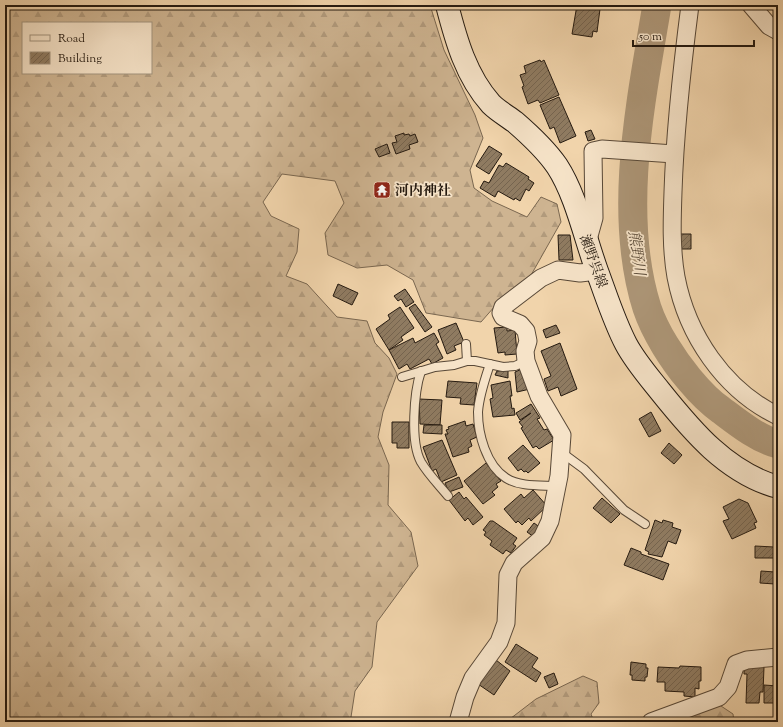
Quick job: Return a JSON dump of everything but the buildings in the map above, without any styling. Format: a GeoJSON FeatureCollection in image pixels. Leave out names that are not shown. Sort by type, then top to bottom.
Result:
{"type":"FeatureCollection","features":[{"type":"Feature","properties":{"kind":"main road","name":"瀬野呉線"},"geometry":{"type":"LineString","coordinates":[[446,5],[456,38],[476,84],[492,105],[515,123],[541,147],[557,166],[567,185],[597,271],[626,344],[640,366],[686,423],[724,459],[750,476],[778,487]]}},
{"type":"Feature","properties":{"kind":"street"},"geometry":{"type":"LineString","coordinates":[[690,5],[671,154],[672,237],[676,277],[686,310],[707,354],[730,382],[759,406],[778,416]]}},
{"type":"Feature","properties":{"kind":"street"},"geometry":{"type":"LineString","coordinates":[[751,5],[769,26],[778,31]]}},
{"type":"Feature","properties":{"kind":"street"},"geometry":{"type":"LineString","coordinates":[[587,243],[594,218],[593,151],[602,149],[671,154]]}},
{"type":"Feature","properties":{"kind":"street"},"geometry":{"type":"LineString","coordinates":[[458,722],[465,697],[473,678],[499,642],[506,623],[508,576],[514,563],[542,538],[550,521],[562,452],[562,435],[539,396],[526,361],[525,351],[528,341],[526,330],[520,324],[503,317],[503,307],[541,278],[558,270],[580,273],[597,271]]}},
{"type":"Feature","properties":{"kind":"street"},"geometry":{"type":"LineString","coordinates":[[651,722],[719,697],[728,687],[736,664],[747,660],[778,657]]}},
{"type":"Feature","properties":{"kind":"lane"},"geometry":{"type":"LineString","coordinates":[[466,344],[467,361]]}},
{"type":"Feature","properties":{"kind":"lane"},"geometry":{"type":"LineString","coordinates":[[402,377],[421,371],[467,361],[503,367],[515,366],[526,361]]}},
{"type":"Feature","properties":{"kind":"lane"},"geometry":{"type":"LineString","coordinates":[[490,364],[478,412],[481,436],[488,456],[497,470],[506,478],[536,485],[557,486]]}},
{"type":"Feature","properties":{"kind":"lane"},"geometry":{"type":"LineString","coordinates":[[421,371],[416,386],[415,404],[415,435],[417,450],[420,461],[448,496]]}},
{"type":"Feature","properties":{"kind":"lane"},"geometry":{"type":"LineString","coordinates":[[562,452],[584,469],[624,510],[645,524]]}},
{"type":"Feature","properties":{"kind":"green space"},"geometry":{"type":"Polygon","coordinates":[[[5,5],[430,5],[444,50],[475,115],[483,138],[470,170],[474,188],[492,201],[527,217],[541,197],[557,204],[561,222],[526,284],[495,306],[481,322],[426,313],[413,280],[387,265],[357,268],[328,255],[325,233],[344,203],[335,181],[282,174],[263,202],[271,216],[299,229],[297,252],[286,276],[307,284],[337,317],[367,321],[375,343],[389,358],[397,374],[383,412],[378,437],[389,465],[388,505],[411,532],[418,566],[377,622],[372,667],[355,691],[351,717],[347,722],[5,722],[5,5]]]}},
{"type":"Feature","properties":{"kind":"green space"},"geometry":{"type":"Polygon","coordinates":[[[583,676],[597,682],[599,703],[591,714],[594,722],[506,722],[536,699],[583,676]]]}},
{"type":"Feature","properties":{"kind":"green space"},"geometry":{"type":"Polygon","coordinates":[[[718,704],[733,714],[734,722],[672,722],[718,704]]]}},
{"type":"Feature","properties":{"kind":"waterway","name":"熊野川"},"geometry":{"type":"LineString","coordinates":[[657,5],[639,118],[633,196],[634,234],[638,272],[647,308],[655,327],[671,355],[700,392],[716,407],[748,430],[770,442],[778,444]]}},
{"type":"Feature","properties":{"kind":"place","name":"河内神社"},"geometry":{"type":"Point","coordinates":[382,190]}}]}
